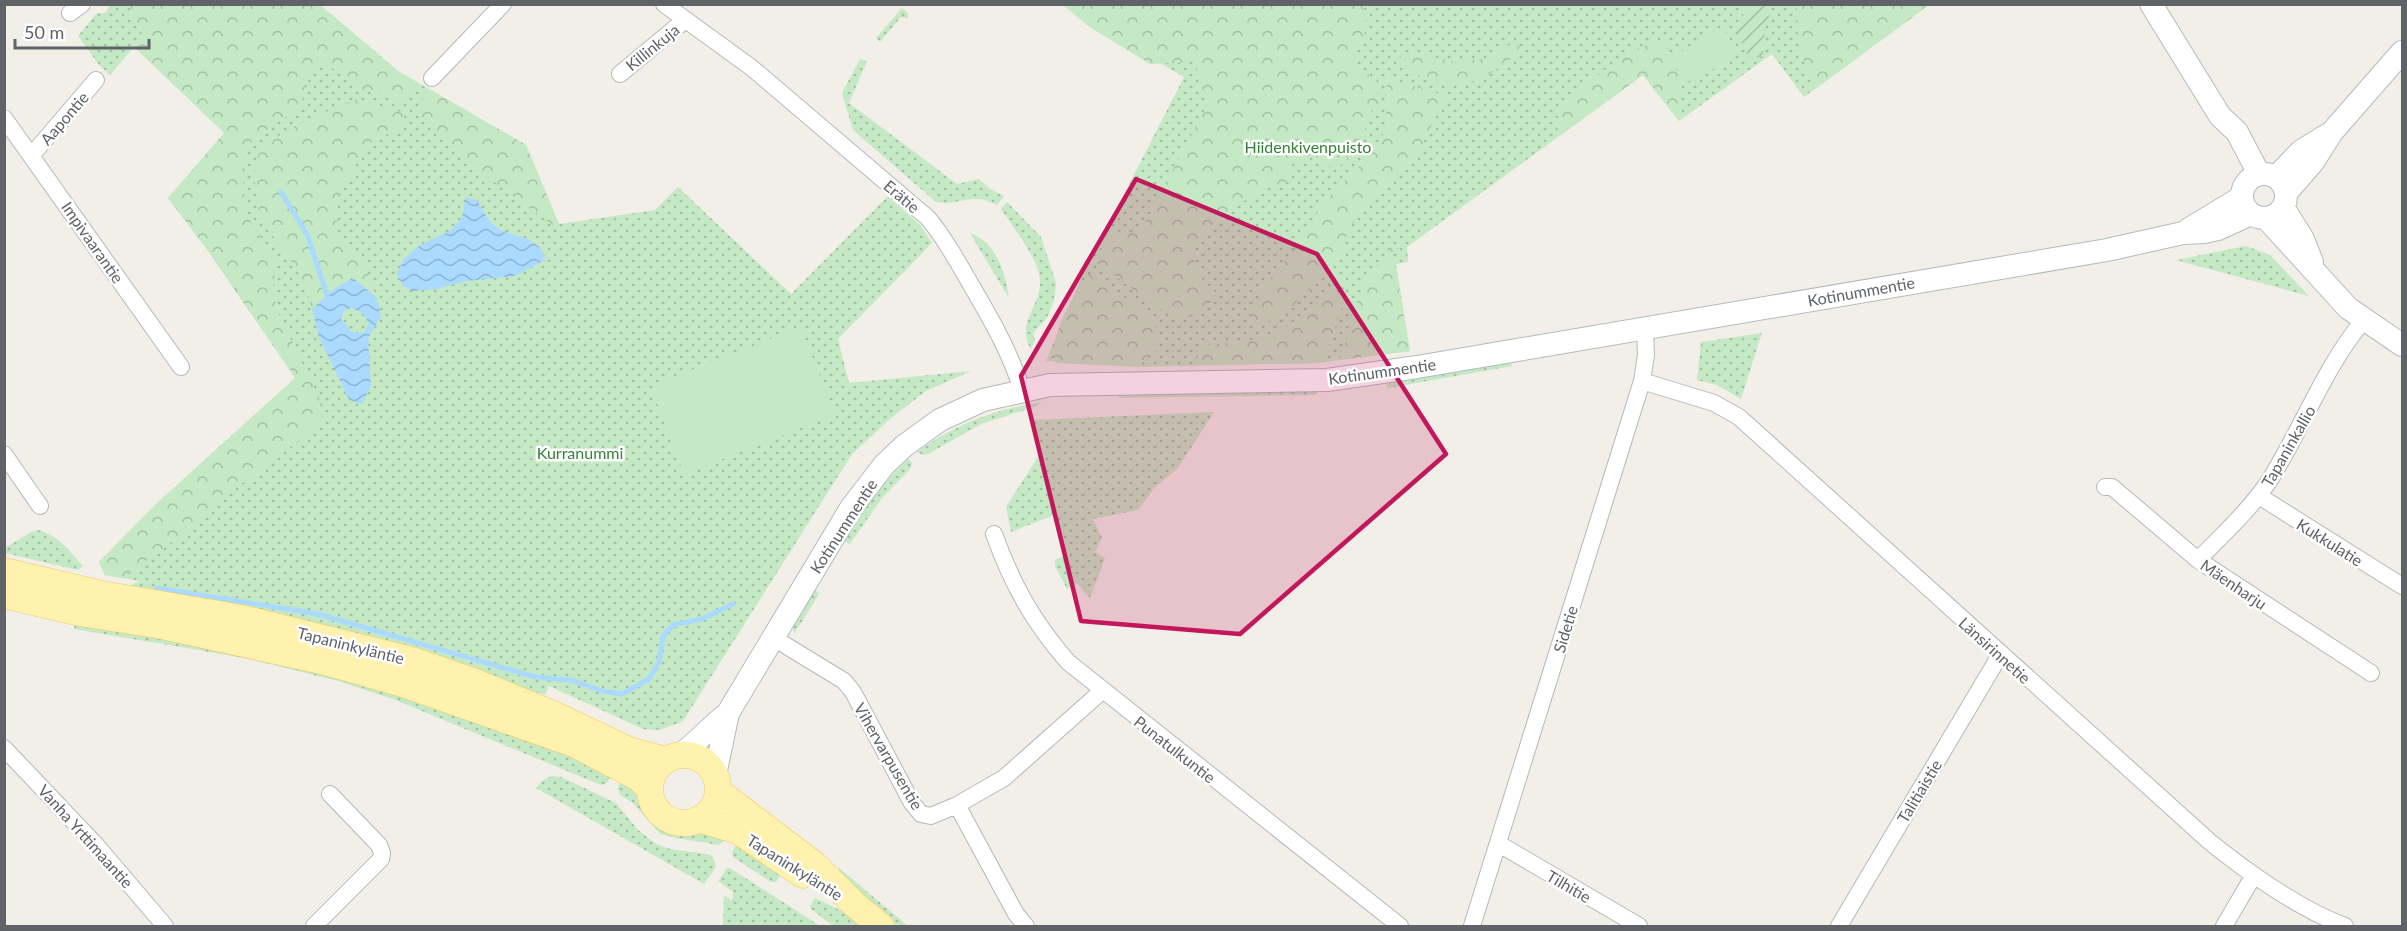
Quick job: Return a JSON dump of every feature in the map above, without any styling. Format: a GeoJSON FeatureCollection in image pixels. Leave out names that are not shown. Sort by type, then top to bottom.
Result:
{"type":"FeatureCollection","features":[{"type":"Feature","properties":{"kind":"main road"},"geometry":{"type":"LineString","coordinates":[[2151,4],[2220,116],[2237,132],[2264,195],[2317,275],[2334,296],[2363,321],[2403,345]]}},
{"type":"Feature","properties":{"kind":"main road","name":"Kotinummentie"},"geometry":{"type":"LineString","coordinates":[[673,758],[728,712],[851,508],[884,465],[923,431],[958,410],[983,400],[1050,385],[1328,380],[1645,329],[2107,250],[2183,233],[2264,195],[2313,162],[2332,132],[2403,52]]}},
{"type":"Feature","properties":{"kind":"main road","name":"Tapaninkyläntie"},"geometry":{"type":"LineString","coordinates":[[9,589],[102,594],[242,618],[412,660],[473,681],[553,714],[629,750],[673,758]]}},
{"type":"Feature","properties":{"kind":"main road","name":"Tapaninkyläntie"},"geometry":{"type":"LineString","coordinates":[[9,589],[80,613],[162,627],[311,659],[403,684],[574,744],[614,763],[637,777],[650,789]]}},
{"type":"Feature","properties":{"kind":"main road","name":"Kotinummentie"},"geometry":{"type":"LineString","coordinates":[[716,783],[728,712]]}},
{"type":"Feature","properties":{"kind":"main road"},"geometry":{"type":"LineString","coordinates":[[673,758],[697,758],[710,768],[716,783],[710,811],[699,819],[682,823],[666,818],[654,806],[650,789],[656,770],[673,758]]}},
{"type":"Feature","properties":{"kind":"main road","name":"Tapaninkyläntie"},"geometry":{"type":"LineString","coordinates":[[716,783],[814,864],[881,927]]}},
{"type":"Feature","properties":{"kind":"main road","name":"Tapaninkyläntie"},"geometry":{"type":"LineString","coordinates":[[699,819],[738,831],[804,876],[855,905]]}},
{"type":"Feature","properties":{"kind":"street"},"geometry":{"type":"LineString","coordinates":[[432,78],[503,4]]}},
{"type":"Feature","properties":{"kind":"street","name":"Erätie"},"geometry":{"type":"LineString","coordinates":[[664,4],[752,68],[928,218],[942,234],[996,328],[1014,364],[1022,390]]}},
{"type":"Feature","properties":{"kind":"street","name":"Killinkuja"},"geometry":{"type":"LineString","coordinates":[[620,74],[685,20]]}},
{"type":"Feature","properties":{"kind":"street","name":"Aapontie"},"geometry":{"type":"LineString","coordinates":[[31,156],[96,80]]}},
{"type":"Feature","properties":{"kind":"street","name":"Impivaarantie"},"geometry":{"type":"LineString","coordinates":[[4,118],[181,367]]}},
{"type":"Feature","properties":{"kind":"street","name":"Tapaninkallio"},"geometry":{"type":"LineString","coordinates":[[2198,560],[2259,496],[2299,431],[2350,338],[2363,321]]}},
{"type":"Feature","properties":{"kind":"street","name":"Sidetie"},"geometry":{"type":"LineString","coordinates":[[1472,927],[1642,381],[1646,355],[1645,329]]}},
{"type":"Feature","properties":{"kind":"street","name":"Länsirinnetie"},"geometry":{"type":"LineString","coordinates":[[1642,381],[1714,403],[1739,417],[2154,794],[2210,842],[2254,875],[2316,914],[2345,927]]}},
{"type":"Feature","properties":{"kind":"street"},"geometry":{"type":"LineString","coordinates":[[4,454],[40,506]]}},
{"type":"Feature","properties":{"kind":"street","name":"Mäenharju"},"geometry":{"type":"LineString","coordinates":[[2105,487],[2112,487],[2198,560],[2371,673]]}},
{"type":"Feature","properties":{"kind":"street","name":"Kukkulatie"},"geometry":{"type":"LineString","coordinates":[[2259,496],[2403,586]]}},
{"type":"Feature","properties":{"kind":"street","name":"Punatulkuntie"},"geometry":{"type":"LineString","coordinates":[[994,534],[1012,581],[1031,616],[1068,662],[1400,927]]}},
{"type":"Feature","properties":{"kind":"street","name":"Vihervarpusentie"},"geometry":{"type":"LineString","coordinates":[[772,636],[844,681],[853,692],[912,803],[921,814],[931,816],[957,805]]}},
{"type":"Feature","properties":{"kind":"street","name":"Talitiaistie"},"geometry":{"type":"LineString","coordinates":[[1839,927],[2000,655]]}},
{"type":"Feature","properties":{"kind":"street"},"geometry":{"type":"LineString","coordinates":[[1026,927],[1016,914],[957,805],[1004,778],[1102,691]]}},
{"type":"Feature","properties":{"kind":"street","name":"Vanha Yrttimaantie"},"geometry":{"type":"LineString","coordinates":[[4,748],[96,845],[165,927]]}},
{"type":"Feature","properties":{"kind":"street"},"geometry":{"type":"LineString","coordinates":[[314,927],[381,860],[382,854],[379,845],[330,794]]}},
{"type":"Feature","properties":{"kind":"street","name":"Tilhitie"},"geometry":{"type":"LineString","coordinates":[[1499,844],[1639,927]]}},
{"type":"Feature","properties":{"kind":"street"},"geometry":{"type":"LineString","coordinates":[[2224,927],[2254,875]]}},
{"type":"Feature","properties":{"kind":"highlighted area"},"geometry":{"type":"Polygon","coordinates":[[[1136,179],[1317,254],[1446,454],[1240,634],[1081,621],[1021,376],[1136,179]]]}},
{"type":"Feature","properties":{"kind":"green space"},"geometry":{"type":"Polygon","coordinates":[[[110,4],[129,5],[143,36],[110,75],[99,65],[78,36],[97,13],[106,13],[110,4]]]}},
{"type":"Feature","properties":{"kind":"green space"},"geometry":{"type":"Polygon","coordinates":[[[1797,4],[1929,5],[1815,89],[1800,48],[1797,4]]]}},
{"type":"Feature","properties":{"kind":"green space"},"geometry":{"type":"Polygon","coordinates":[[[129,5],[320,5],[397,71],[417,82],[404,103],[379,93],[354,90],[346,72],[318,65],[309,79],[300,108],[257,136],[248,147],[244,160],[245,208],[252,225],[277,260],[273,282],[276,308],[320,400],[322,420],[280,456],[215,503],[179,537],[122,578],[105,575],[99,562],[156,504],[296,378],[206,248],[168,198],[224,133],[134,47],[143,36],[129,5]]]}},
{"type":"Feature","properties":{"kind":"green space"},"geometry":{"type":"Polygon","coordinates":[[[1063,5],[1363,5],[1367,28],[1352,62],[1377,81],[1379,108],[1372,109],[1359,147],[1336,170],[1310,156],[1293,162],[1289,182],[1261,190],[1221,216],[1199,237],[1193,256],[1199,276],[1218,295],[1204,309],[1186,318],[1166,313],[1093,260],[1115,231],[1139,234],[1207,105],[1195,62],[1150,64],[1088,26],[1063,5]]]}},
{"type":"Feature","properties":{"kind":"green space","name":"Hiidenkivenpuisto"},"geometry":{"type":"Polygon","coordinates":[[[1072,5],[1929,5],[1804,97],[1772,54],[1679,121],[1643,75],[1407,247],[1408,262],[1396,264],[1410,351],[1317,363],[1138,367],[1140,365],[1046,361],[1084,272],[1184,77],[1084,18],[1072,5]]]}},
{"type":"Feature","properties":{"kind":"green space"},"geometry":{"type":"Polygon","coordinates":[[[1751,5],[1769,5],[1769,17],[1765,28],[1763,56],[1749,59],[1735,25],[1751,5]]]}},
{"type":"Feature","properties":{"kind":"green space"},"geometry":{"type":"Polygon","coordinates":[[[902,8],[908,13],[908,18],[901,17],[880,42],[876,38],[902,8]]]}},
{"type":"Feature","properties":{"kind":"green space","name":"Kurranummi"},"geometry":{"type":"Polygon","coordinates":[[[330,13],[398,71],[526,145],[559,224],[655,210],[678,187],[791,294],[888,196],[921,226],[932,243],[838,339],[849,383],[971,371],[926,391],[891,418],[852,454],[683,721],[660,730],[643,729],[549,686],[545,695],[431,657],[121,590],[140,581],[105,575],[99,562],[156,504],[295,378],[206,248],[168,198],[330,13]]]}},
{"type":"Feature","properties":{"kind":"green space"},"geometry":{"type":"Polygon","coordinates":[[[1723,26],[1736,58],[1683,84],[1672,57],[1723,26]]]}},
{"type":"Feature","properties":{"kind":"green space"},"geometry":{"type":"Polygon","coordinates":[[[1658,40],[1666,43],[1682,84],[1679,121],[1643,75],[1558,137],[1556,122],[1564,103],[1623,55],[1658,40]]]}},
{"type":"Feature","properties":{"kind":"green space"},"geometry":{"type":"Polygon","coordinates":[[[1515,42],[1520,46],[1509,60],[1490,73],[1460,85],[1440,83],[1402,69],[1400,52],[1427,55],[1458,63],[1487,58],[1515,42]]]}},
{"type":"Feature","properties":{"kind":"green space"},"geometry":{"type":"Polygon","coordinates":[[[860,59],[867,61],[849,103],[957,184],[979,179],[990,189],[1004,196],[997,205],[980,199],[936,202],[853,130],[842,93],[860,59]]]}},
{"type":"Feature","properties":{"kind":"green space"},"geometry":{"type":"Polygon","coordinates":[[[1387,78],[1446,96],[1421,147],[1398,176],[1360,211],[1347,234],[1338,262],[1288,310],[1259,327],[1252,313],[1263,288],[1294,249],[1324,202],[1368,158],[1386,130],[1387,78]]]}},
{"type":"Feature","properties":{"kind":"green space"},"geometry":{"type":"Polygon","coordinates":[[[429,89],[526,145],[559,224],[557,228],[490,179],[415,110],[429,89]]]}},
{"type":"Feature","properties":{"kind":"green space"},"geometry":{"type":"Polygon","coordinates":[[[357,99],[402,112],[407,124],[398,131],[380,137],[367,145],[337,198],[339,239],[365,266],[377,298],[352,278],[334,289],[312,309],[298,273],[286,253],[262,223],[255,190],[255,164],[263,148],[274,139],[301,123],[357,99]]]}},
{"type":"Feature","properties":{"kind":"green space"},"geometry":{"type":"Polygon","coordinates":[[[1007,202],[1041,237],[1056,283],[1054,300],[1047,318],[1033,333],[1035,339],[1031,350],[1027,339],[1027,322],[1040,289],[1040,279],[1030,252],[1001,209],[1007,202]]]}},
{"type":"Feature","properties":{"kind":"green space"},"geometry":{"type":"Polygon","coordinates":[[[970,233],[987,244],[993,251],[1002,269],[1009,298],[970,233]]]}},
{"type":"Feature","properties":{"kind":"green space"},"geometry":{"type":"Polygon","coordinates":[[[2246,246],[2270,255],[2309,296],[2176,260],[2246,246]]]}},
{"type":"Feature","properties":{"kind":"green space"},"geometry":{"type":"Polygon","coordinates":[[[1392,247],[1410,351],[1340,360],[1355,307],[1367,277],[1392,247]]]}},
{"type":"Feature","properties":{"kind":"green space"},"geometry":{"type":"Polygon","coordinates":[[[1089,274],[1155,317],[1157,350],[1138,367],[1055,363],[1059,327],[1069,305],[1089,274]]]}},
{"type":"Feature","properties":{"kind":"green space"},"geometry":{"type":"Polygon","coordinates":[[[1342,283],[1346,294],[1327,353],[1317,363],[1199,365],[1197,358],[1203,345],[1235,343],[1276,332],[1301,317],[1330,289],[1342,283]]]}},
{"type":"Feature","properties":{"kind":"green space"},"geometry":{"type":"Polygon","coordinates":[[[801,327],[835,415],[684,474],[652,391],[655,384],[801,327]]]}},
{"type":"Feature","properties":{"kind":"green space"},"geometry":{"type":"Polygon","coordinates":[[[1762,333],[1741,399],[1717,385],[1697,380],[1701,342],[1762,333]]]}},
{"type":"Feature","properties":{"kind":"green space"},"geometry":{"type":"Polygon","coordinates":[[[1510,361],[1512,366],[1388,388],[1386,384],[1510,361]]]}},
{"type":"Feature","properties":{"kind":"green space"},"geometry":{"type":"Polygon","coordinates":[[[1317,390],[1316,395],[1119,398],[1118,394],[1317,390]]]}},
{"type":"Feature","properties":{"kind":"green space"},"geometry":{"type":"Polygon","coordinates":[[[1042,402],[1037,406],[981,424],[928,454],[923,455],[917,452],[946,433],[977,419],[1008,409],[1042,402]]]}},
{"type":"Feature","properties":{"kind":"green space"},"geometry":{"type":"Polygon","coordinates":[[[1214,412],[1178,468],[1155,487],[1138,510],[1093,519],[1102,538],[1095,552],[1105,558],[1090,598],[1077,583],[1067,589],[1055,566],[1055,560],[1066,555],[1054,515],[1011,532],[1006,507],[1041,452],[1033,420],[1214,412]]]}},
{"type":"Feature","properties":{"kind":"green space"},"geometry":{"type":"Polygon","coordinates":[[[908,459],[912,463],[911,468],[882,498],[850,544],[843,541],[873,498],[908,459]]]}},
{"type":"Feature","properties":{"kind":"green space"},"geometry":{"type":"Polygon","coordinates":[[[38,530],[58,540],[83,566],[78,570],[5,553],[5,548],[38,530]]]}},
{"type":"Feature","properties":{"kind":"green space"},"geometry":{"type":"Polygon","coordinates":[[[814,588],[819,594],[794,634],[793,624],[814,588]]]}},
{"type":"Feature","properties":{"kind":"green space"},"geometry":{"type":"Polygon","coordinates":[[[76,617],[391,686],[614,769],[607,783],[601,785],[393,699],[338,681],[245,658],[74,629],[76,617]]]}},
{"type":"Feature","properties":{"kind":"green space"},"geometry":{"type":"Polygon","coordinates":[[[552,776],[561,777],[616,803],[638,830],[656,844],[670,849],[707,854],[713,857],[716,867],[704,884],[536,788],[543,780],[552,776]]]}},
{"type":"Feature","properties":{"kind":"green space"},"geometry":{"type":"Polygon","coordinates":[[[621,780],[640,793],[649,813],[664,827],[684,832],[697,830],[725,839],[719,845],[660,834],[633,803],[620,795],[618,788],[621,780]]]}},
{"type":"Feature","properties":{"kind":"green space"},"geometry":{"type":"Polygon","coordinates":[[[740,839],[781,874],[776,882],[771,882],[733,857],[732,852],[740,839]]]}},
{"type":"Feature","properties":{"kind":"green space"},"geometry":{"type":"Polygon","coordinates":[[[728,867],[820,926],[723,926],[724,895],[732,901],[733,892],[718,881],[728,867]]]}},
{"type":"Feature","properties":{"kind":"green space"},"geometry":{"type":"Polygon","coordinates":[[[839,868],[908,926],[897,926],[834,873],[839,868]]]}},
{"type":"Feature","properties":{"kind":"green space"},"geometry":{"type":"Polygon","coordinates":[[[815,898],[844,912],[864,926],[833,926],[811,909],[810,906],[815,898]]]}},
{"type":"Feature","properties":{"kind":"water"},"geometry":{"type":"Polygon","coordinates":[[[466,197],[477,200],[488,219],[499,229],[537,245],[545,260],[515,276],[467,281],[436,289],[412,291],[402,285],[397,273],[404,259],[420,245],[450,231],[462,218],[466,197]]]}},
{"type":"Feature","properties":{"kind":"water"},"geometry":{"type":"Polygon","coordinates":[[[353,278],[377,298],[381,317],[368,338],[371,386],[362,404],[349,400],[319,337],[312,309],[334,289],[353,278]],[[354,309],[344,311],[341,319],[352,332],[363,333],[369,324],[362,314],[354,309]]]}},
{"type":"Feature","properties":{"kind":"waterway"},"geometry":{"type":"LineString","coordinates":[[281,192],[307,234],[327,295]]}},
{"type":"Feature","properties":{"kind":"waterway"},"geometry":{"type":"LineString","coordinates":[[156,588],[318,614],[535,677],[571,680],[602,691],[622,694],[649,679],[659,662],[663,636],[673,625],[702,619],[733,604]]}}]}
